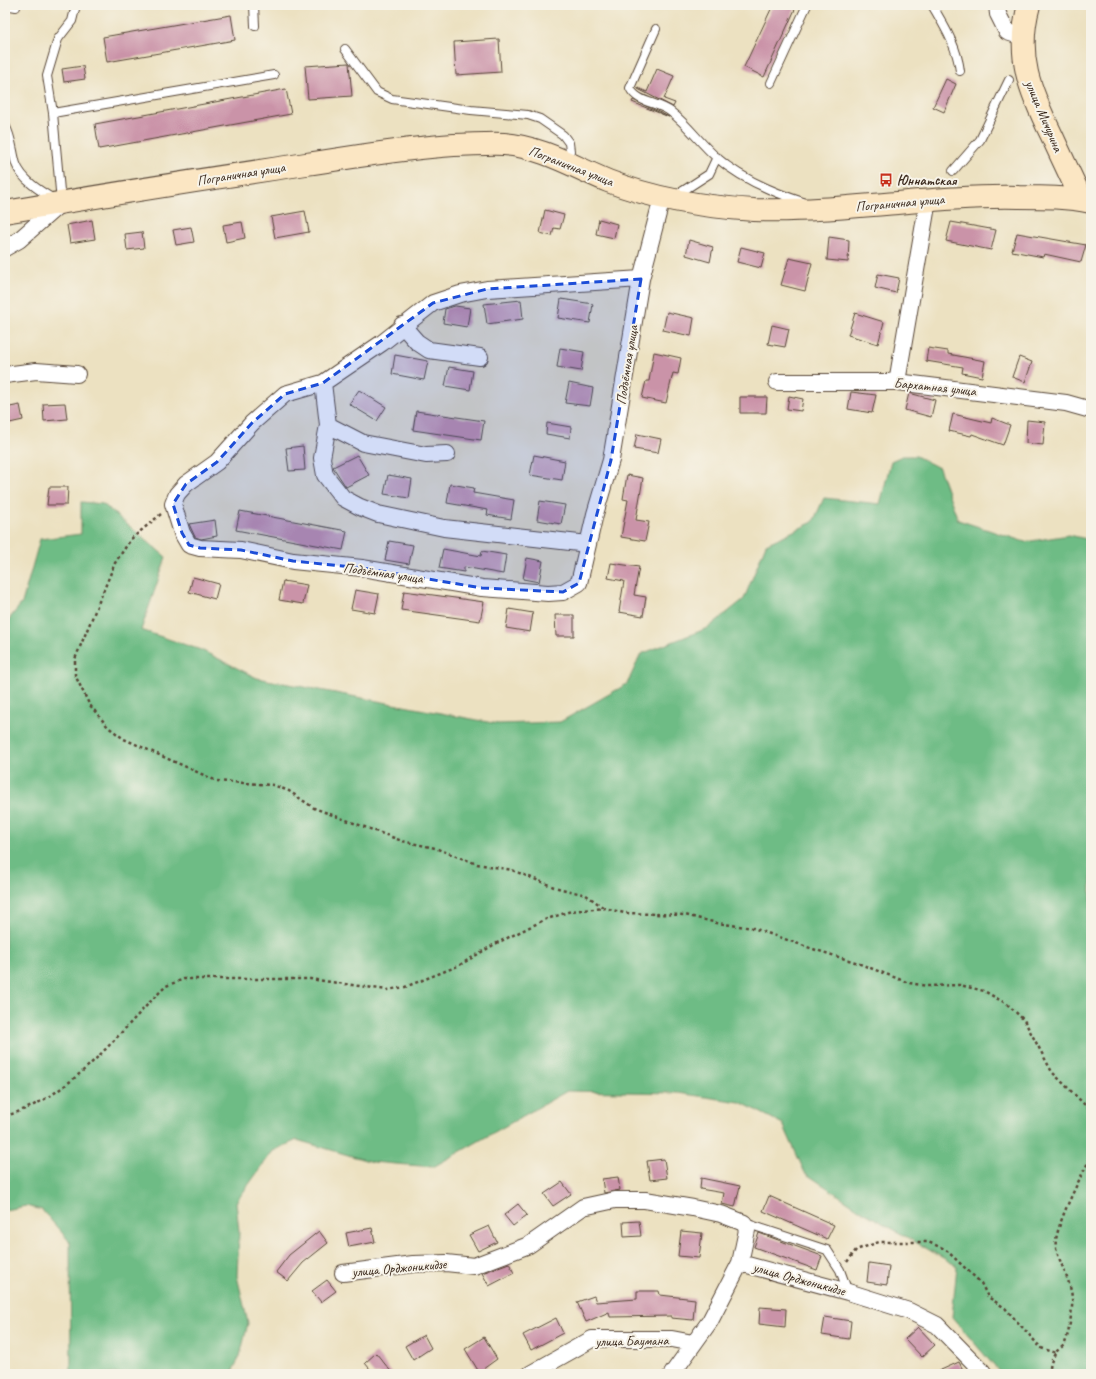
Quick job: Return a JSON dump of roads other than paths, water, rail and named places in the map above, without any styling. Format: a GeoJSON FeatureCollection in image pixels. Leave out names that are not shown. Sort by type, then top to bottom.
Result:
{"type":"FeatureCollection","features":[{"type":"Feature","properties":{"kind":"main road","name":"улица Мичурина"},"geometry":{"type":"LineString","coordinates":[[1029,5],[1023,37],[1026,75],[1034,99],[1086,201]]}},
{"type":"Feature","properties":{"kind":"main road","name":"Пограничная улица"},"geometry":{"type":"LineString","coordinates":[[5,212],[383,152],[430,147],[504,144],[539,152],[567,162],[607,180],[666,199],[753,210],[827,209],[928,200],[998,196],[1086,201]]}},
{"type":"Feature","properties":{"kind":"street"},"geometry":{"type":"LineString","coordinates":[[997,5],[998,14],[1007,32],[1023,37]]}},
{"type":"Feature","properties":{"kind":"street","name":"Подъёмная улица"},"geometry":{"type":"LineString","coordinates":[[322,383],[285,394],[252,423],[217,462],[186,484],[177,494],[173,504],[182,533],[189,545],[200,548],[241,550],[293,561],[362,568],[482,588],[548,593],[563,592],[579,582],[611,460],[641,279],[666,199]]}},
{"type":"Feature","properties":{"kind":"street"},"geometry":{"type":"LineString","coordinates":[[897,382],[928,200]]}},
{"type":"Feature","properties":{"kind":"street"},"geometry":{"type":"LineString","coordinates":[[5,248],[20,240],[61,202]]}},
{"type":"Feature","properties":{"kind":"street"},"geometry":{"type":"LineString","coordinates":[[588,544],[444,528],[378,514],[343,498],[325,475],[322,458],[328,425],[322,383],[382,343],[402,325],[433,303],[460,294],[487,290],[641,279]]}},
{"type":"Feature","properties":{"kind":"street"},"geometry":{"type":"LineString","coordinates":[[402,325],[417,342],[428,350],[480,357]]}},
{"type":"Feature","properties":{"kind":"street"},"geometry":{"type":"LineString","coordinates":[[5,375],[36,371],[77,374]]}},
{"type":"Feature","properties":{"kind":"street","name":"Бархатная улица"},"geometry":{"type":"LineString","coordinates":[[777,382],[897,382],[1066,403],[1091,410]]}},
{"type":"Feature","properties":{"kind":"street"},"geometry":{"type":"LineString","coordinates":[[328,425],[363,443],[426,455],[447,454]]}},
{"type":"Feature","properties":{"kind":"street","name":"улица Орджоникидзе"},"geometry":{"type":"LineString","coordinates":[[343,1273],[413,1264],[446,1263],[474,1266],[529,1245],[583,1207],[615,1200],[645,1200],[721,1214],[744,1223],[747,1230],[740,1263],[848,1292],[909,1311],[937,1326],[983,1372]]}},
{"type":"Feature","properties":{"kind":"street"},"geometry":{"type":"LineString","coordinates":[[672,1374],[693,1343],[710,1322],[740,1263]]}},
{"type":"Feature","properties":{"kind":"street","name":"улица Баумана"},"geometry":{"type":"LineString","coordinates":[[530,1374],[592,1339],[672,1339],[693,1343]]}},
{"type":"Feature","properties":{"kind":"lane"},"geometry":{"type":"LineString","coordinates":[[5,5],[16,7]]}},
{"type":"Feature","properties":{"kind":"lane"},"geometry":{"type":"LineString","coordinates":[[61,202],[53,113],[47,76],[58,40],[72,21],[76,5]]}},
{"type":"Feature","properties":{"kind":"lane"},"geometry":{"type":"LineString","coordinates":[[254,5],[255,26]]}},
{"type":"Feature","properties":{"kind":"lane"},"geometry":{"type":"LineString","coordinates":[[771,83],[807,5]]}},
{"type":"Feature","properties":{"kind":"lane"},"geometry":{"type":"LineString","coordinates":[[932,5],[954,43],[960,71]]}},
{"type":"Feature","properties":{"kind":"lane"},"geometry":{"type":"LineString","coordinates":[[656,29],[630,88],[633,95],[670,111],[690,128],[717,157],[772,192],[827,209]]}},
{"type":"Feature","properties":{"kind":"lane"},"geometry":{"type":"LineString","coordinates":[[345,49],[377,92],[392,99],[471,110],[528,115],[540,119],[563,135],[569,143],[570,151],[567,162]]}},
{"type":"Feature","properties":{"kind":"lane"},"geometry":{"type":"LineString","coordinates":[[53,113],[274,75]]}},
{"type":"Feature","properties":{"kind":"lane"},"geometry":{"type":"LineString","coordinates":[[953,171],[980,140],[1010,80]]}},
{"type":"Feature","properties":{"kind":"lane"},"geometry":{"type":"LineString","coordinates":[[5,126],[11,135],[17,165],[35,188],[61,202]]}},
{"type":"Feature","properties":{"kind":"lane"},"geometry":{"type":"LineString","coordinates":[[666,199],[710,174],[717,157]]}},
{"type":"Feature","properties":{"kind":"lane"},"geometry":{"type":"LineString","coordinates":[[744,1223],[827,1250],[840,1270],[848,1292]]}},
{"type":"Feature","properties":{"kind":"place","name":"Юннатская"},"geometry":{"type":"Point","coordinates":[886,180]}}]}
